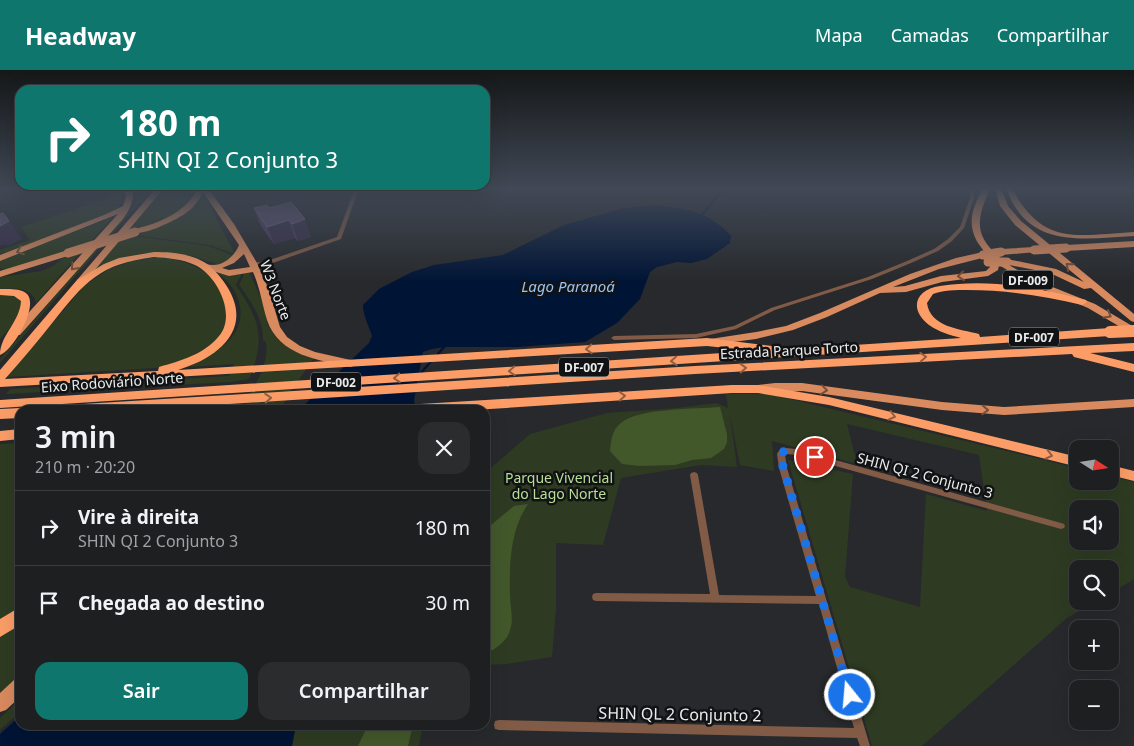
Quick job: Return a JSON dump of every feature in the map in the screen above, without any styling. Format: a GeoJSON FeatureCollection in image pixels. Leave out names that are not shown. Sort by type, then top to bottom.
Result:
{"type":"FeatureCollection","features":[{"type":"Feature","properties":{"kind":"highway"},"geometry":{"type":"LineString","coordinates":[[0,377],[80,282],[106,267],[142,256],[167,255],[208,267],[228,298],[233,312],[231,328],[216,346],[202,356],[139,376]]}},
{"type":"Feature","properties":{"kind":"highway"},"geometry":{"type":"LineString","coordinates":[[997,340],[965,336],[935,324],[923,310],[922,303],[924,297],[930,292],[947,288],[1002,287],[1038,290],[1082,302]]}},
{"type":"Feature","properties":{"kind":"highway"},"geometry":{"type":"LineString","coordinates":[[0,351],[10,340],[26,310],[27,302],[24,297],[3,292]]}},
{"type":"Feature","properties":{"kind":"highway","name":"Estrada Parque Torto"},"geometry":{"type":"LineString","coordinates":[[446,380],[789,354],[1134,331]]}},
{"type":"Feature","properties":{"kind":"highway"},"geometry":{"type":"LineString","coordinates":[[0,383],[707,342],[763,348],[789,354]]}},
{"type":"Feature","properties":{"kind":"highway","name":"Estrada Parque Torto"},"geometry":{"type":"LineString","coordinates":[[446,380],[1130,347]]}},
{"type":"Feature","properties":{"kind":"highway"},"geometry":{"type":"LineString","coordinates":[[1054,350],[1134,368]]}},
{"type":"Feature","properties":{"kind":"highway","name":"Eixo Rodoviário Norte"},"geometry":{"type":"LineString","coordinates":[[64,405],[226,388],[446,380]]}},
{"type":"Feature","properties":{"kind":"highway","name":"Eixo Rodoviário Norte"},"geometry":{"type":"LineString","coordinates":[[0,404],[64,405],[219,401],[446,380]]}},
{"type":"Feature","properties":{"kind":"highway"},"geometry":{"type":"LineString","coordinates":[[482,405],[732,389],[758,389],[829,401],[1069,460]]}},
{"type":"Feature","properties":{"kind":"highway"},"geometry":{"type":"LineString","coordinates":[[0,414],[15,413]]}},
{"type":"Feature","properties":{"kind":"highway"},"geometry":{"type":"LineString","coordinates":[[0,436],[15,434]]}},
{"type":"Feature","properties":{"kind":"highway"},"geometry":{"type":"LineString","coordinates":[[1119,472],[1134,476]]}},
{"type":"Feature","properties":{"kind":"highway"},"geometry":{"type":"LineString","coordinates":[[0,629],[15,618]]}},
{"type":"Feature","properties":{"kind":"main road"},"geometry":{"type":"LineString","coordinates":[[0,258],[100,220]]}},
{"type":"Feature","properties":{"kind":"main road"},"geometry":{"type":"LineString","coordinates":[[10,340],[118,220]]}},
{"type":"Feature","properties":{"kind":"main road"},"geometry":{"type":"LineString","coordinates":[[80,282],[133,220]]}},
{"type":"Feature","properties":{"kind":"main road"},"geometry":{"type":"LineString","coordinates":[[0,274],[135,232],[167,220]]}},
{"type":"Feature","properties":{"kind":"main road","name":"W3 Norte"},"geometry":{"type":"LineString","coordinates":[[227,220],[254,267],[273,324],[288,344],[326,359],[353,363]]}},
{"type":"Feature","properties":{"kind":"main road"},"geometry":{"type":"LineString","coordinates":[[974,224],[975,220]]}},
{"type":"Feature","properties":{"kind":"main road","name":"DF-009"},"geometry":{"type":"LineString","coordinates":[[1015,220],[1134,319]]}},
{"type":"Feature","properties":{"kind":"main road"},"geometry":{"type":"LineString","coordinates":[[1030,220],[1050,232],[1076,236],[1134,234]]}},
{"type":"Feature","properties":{"kind":"main road","name":"DF-009"},"geometry":{"type":"LineString","coordinates":[[974,224],[977,233],[991,256],[1007,268],[1025,279],[1109,315],[1134,331]]}},
{"type":"Feature","properties":{"kind":"main road"},"geometry":{"type":"LineString","coordinates":[[707,342],[761,336],[782,330],[813,319],[930,269],[991,256],[1034,250],[1134,244]]}},
{"type":"Feature","properties":{"kind":"main road"},"geometry":{"type":"LineString","coordinates":[[208,267],[230,262],[237,257],[242,246]]}},
{"type":"Feature","properties":{"kind":"main road"},"geometry":{"type":"LineString","coordinates":[[991,256],[1007,262],[1042,268],[1070,278],[1089,288],[1134,319]]}},
{"type":"Feature","properties":{"kind":"main road"},"geometry":{"type":"LineString","coordinates":[[876,291],[898,291],[940,279],[988,273],[995,268],[991,256]]}},
{"type":"Feature","properties":{"kind":"main road"},"geometry":{"type":"LineString","coordinates":[[208,267],[229,272],[254,267]]}},
{"type":"Feature","properties":{"kind":"main road"},"geometry":{"type":"LineString","coordinates":[[758,389],[802,387],[942,406],[1004,410],[1134,403]]}},
{"type":"Feature","properties":{"kind":"main road"},"geometry":{"type":"LineString","coordinates":[[0,704],[15,690]]}},
{"type":"Feature","properties":{"kind":"street"},"geometry":{"type":"LineString","coordinates":[[254,267],[339,238],[346,220]]}},
{"type":"Feature","properties":{"kind":"street"},"geometry":{"type":"LineString","coordinates":[[614,338],[696,336],[736,326],[773,309],[870,278],[936,250],[950,240],[962,227],[965,220]]}},
{"type":"Feature","properties":{"kind":"street"},"geometry":{"type":"LineString","coordinates":[[962,227],[974,224]]}},
{"type":"Feature","properties":{"kind":"street","name":"SHIN QI 2 Conjunto 3"},"geometry":{"type":"LineString","coordinates":[[821,600],[783,468],[780,456],[782,452],[796,452],[1061,526]]}},
{"type":"Feature","properties":{"kind":"street"},"geometry":{"type":"LineString","coordinates":[[694,475],[715,599]]}},
{"type":"Feature","properties":{"kind":"street"},"geometry":{"type":"LineString","coordinates":[[596,597],[821,600],[864,746]]}},
{"type":"Feature","properties":{"kind":"street","name":"SHIN QL 2 Conjunto 2"},"geometry":{"type":"LineString","coordinates":[[499,725],[861,733]]}},
{"type":"Feature","properties":{"kind":"green space"},"geometry":{"type":"Polygon","coordinates":[[[44,220],[94,220],[24,247],[0,254],[0,250],[30,240],[21,227],[44,220]]]}},
{"type":"Feature","properties":{"kind":"green space"},"geometry":{"type":"Polygon","coordinates":[[[106,220],[111,220],[88,245],[7,270],[0,268],[0,260],[106,220]]]}},
{"type":"Feature","properties":{"kind":"green space"},"geometry":{"type":"Polygon","coordinates":[[[122,220],[125,220],[0,363],[0,359],[122,220]]]}},
{"type":"Feature","properties":{"kind":"green space"},"geometry":{"type":"Polygon","coordinates":[[[136,220],[161,220],[143,228],[134,236],[208,246],[234,256],[223,264],[217,264],[192,256],[174,253],[146,253],[129,257],[88,277],[136,220]]]}},
{"type":"Feature","properties":{"kind":"green space"},"geometry":{"type":"Polygon","coordinates":[[[217,220],[235,254],[210,245],[134,235],[172,221],[217,220]]]}},
{"type":"Feature","properties":{"kind":"green space"},"geometry":{"type":"Polygon","coordinates":[[[79,254],[36,303],[27,291],[0,289],[0,277],[42,271],[53,266],[63,258],[79,254]]]}},
{"type":"Feature","properties":{"kind":"green space"},"geometry":{"type":"Polygon","coordinates":[[[152,258],[174,260],[196,267],[215,280],[222,289],[227,302],[228,327],[207,350],[186,360],[155,368],[7,377],[84,286],[109,269],[133,261],[152,258]]]}},
{"type":"Feature","properties":{"kind":"green space"},"geometry":{"type":"Polygon","coordinates":[[[217,272],[242,273],[236,285],[251,309],[258,330],[259,341],[258,352],[249,379],[231,382],[6,394],[10,389],[229,376],[234,364],[189,367],[217,351],[232,337],[238,328],[240,307],[237,296],[229,283],[217,272]]]}},
{"type":"Feature","properties":{"kind":"green space"},"geometry":{"type":"Polygon","coordinates":[[[245,272],[249,272],[261,298],[268,325],[276,337],[283,344],[314,358],[283,405],[246,405],[263,366],[267,348],[265,341],[263,341],[259,318],[239,285],[245,272]]]}},
{"type":"Feature","properties":{"kind":"green space"},"geometry":{"type":"Polygon","coordinates":[[[0,294],[12,295],[24,302],[15,322],[0,339],[0,294]]]}},
{"type":"Feature","properties":{"kind":"green space","name":"Parque Vivencial do Lago Norte"},"geometry":{"type":"Polygon","coordinates":[[[726,394],[769,394],[1069,466],[1069,490],[1119,490],[1119,478],[1134,482],[1134,579],[1119,588],[1119,560],[1069,560],[1069,610],[1081,610],[1067,618],[922,746],[872,746],[788,460],[853,474],[845,576],[850,587],[920,607],[926,494],[987,511],[979,455],[847,424],[857,464],[772,441],[774,471],[740,465],[730,415],[737,467],[701,465],[621,478],[603,545],[556,543],[556,609],[552,657],[490,665],[490,469],[530,434],[607,413],[716,403],[728,408],[726,394]]]}},
{"type":"Feature","properties":{"kind":"green space"},"geometry":{"type":"Polygon","coordinates":[[[720,407],[727,434],[727,442],[724,449],[711,458],[692,460],[675,465],[640,466],[622,464],[610,451],[614,432],[621,423],[629,418],[653,412],[720,407]]]}},
{"type":"Feature","properties":{"kind":"green space"},"geometry":{"type":"Polygon","coordinates":[[[15,443],[15,612],[0,621],[0,444],[15,443]]]}},
{"type":"Feature","properties":{"kind":"green space"},"geometry":{"type":"Polygon","coordinates":[[[528,504],[517,525],[512,548],[510,600],[512,622],[506,639],[493,650],[490,650],[490,526],[514,506],[528,504]]]}},
{"type":"Feature","properties":{"kind":"green space"},"geometry":{"type":"Polygon","coordinates":[[[15,624],[15,682],[0,696],[0,634],[15,624]]]}},
{"type":"Feature","properties":{"kind":"green space"},"geometry":{"type":"Polygon","coordinates":[[[15,704],[15,716],[0,730],[0,718],[15,704]]]}},
{"type":"Feature","properties":{"kind":"green space"},"geometry":{"type":"Polygon","coordinates":[[[295,730],[422,730],[419,746],[292,746],[295,730]]]}},
{"type":"Feature","properties":{"kind":"green space"},"geometry":{"type":"Polygon","coordinates":[[[366,730],[412,730],[408,746],[358,746],[366,730]]]}},
{"type":"Feature","properties":{"kind":"water","name":"Lago Paranoá"},"geometry":{"type":"Polygon","coordinates":[[[583,220],[711,220],[731,236],[730,243],[707,259],[691,263],[677,262],[657,267],[650,272],[640,299],[617,323],[585,342],[517,347],[446,347],[432,349],[423,352],[414,400],[415,405],[304,405],[369,343],[372,336],[363,305],[379,289],[412,272],[434,265],[503,255],[564,225],[583,220]]]}},
{"type":"Feature","properties":{"kind":"water"},"geometry":{"type":"Polygon","coordinates":[[[15,720],[15,730],[295,730],[292,746],[0,746],[0,734],[15,720]]]}},
{"type":"Feature","properties":{"kind":"building"},"geometry":{"type":"Polygon","coordinates":[[[0,220],[9,221],[0,226],[0,220]]]}},
{"type":"Feature","properties":{"kind":"building"},"geometry":{"type":"Polygon","coordinates":[[[262,220],[304,220],[292,224],[289,220],[267,227],[262,220]]]}},
{"type":"Feature","properties":{"kind":"waterway"},"geometry":{"type":"LineString","coordinates":[[437,355],[445,346]]}},
{"type":"Feature","properties":{"kind":"waterway"},"geometry":{"type":"LineString","coordinates":[[420,374],[433,359]]}},
{"type":"Feature","properties":{"kind":"route"},"geometry":{"type":"LineString","coordinates":[[815,457],[789,451],[782,452],[780,456],[850,695]]}}]}
